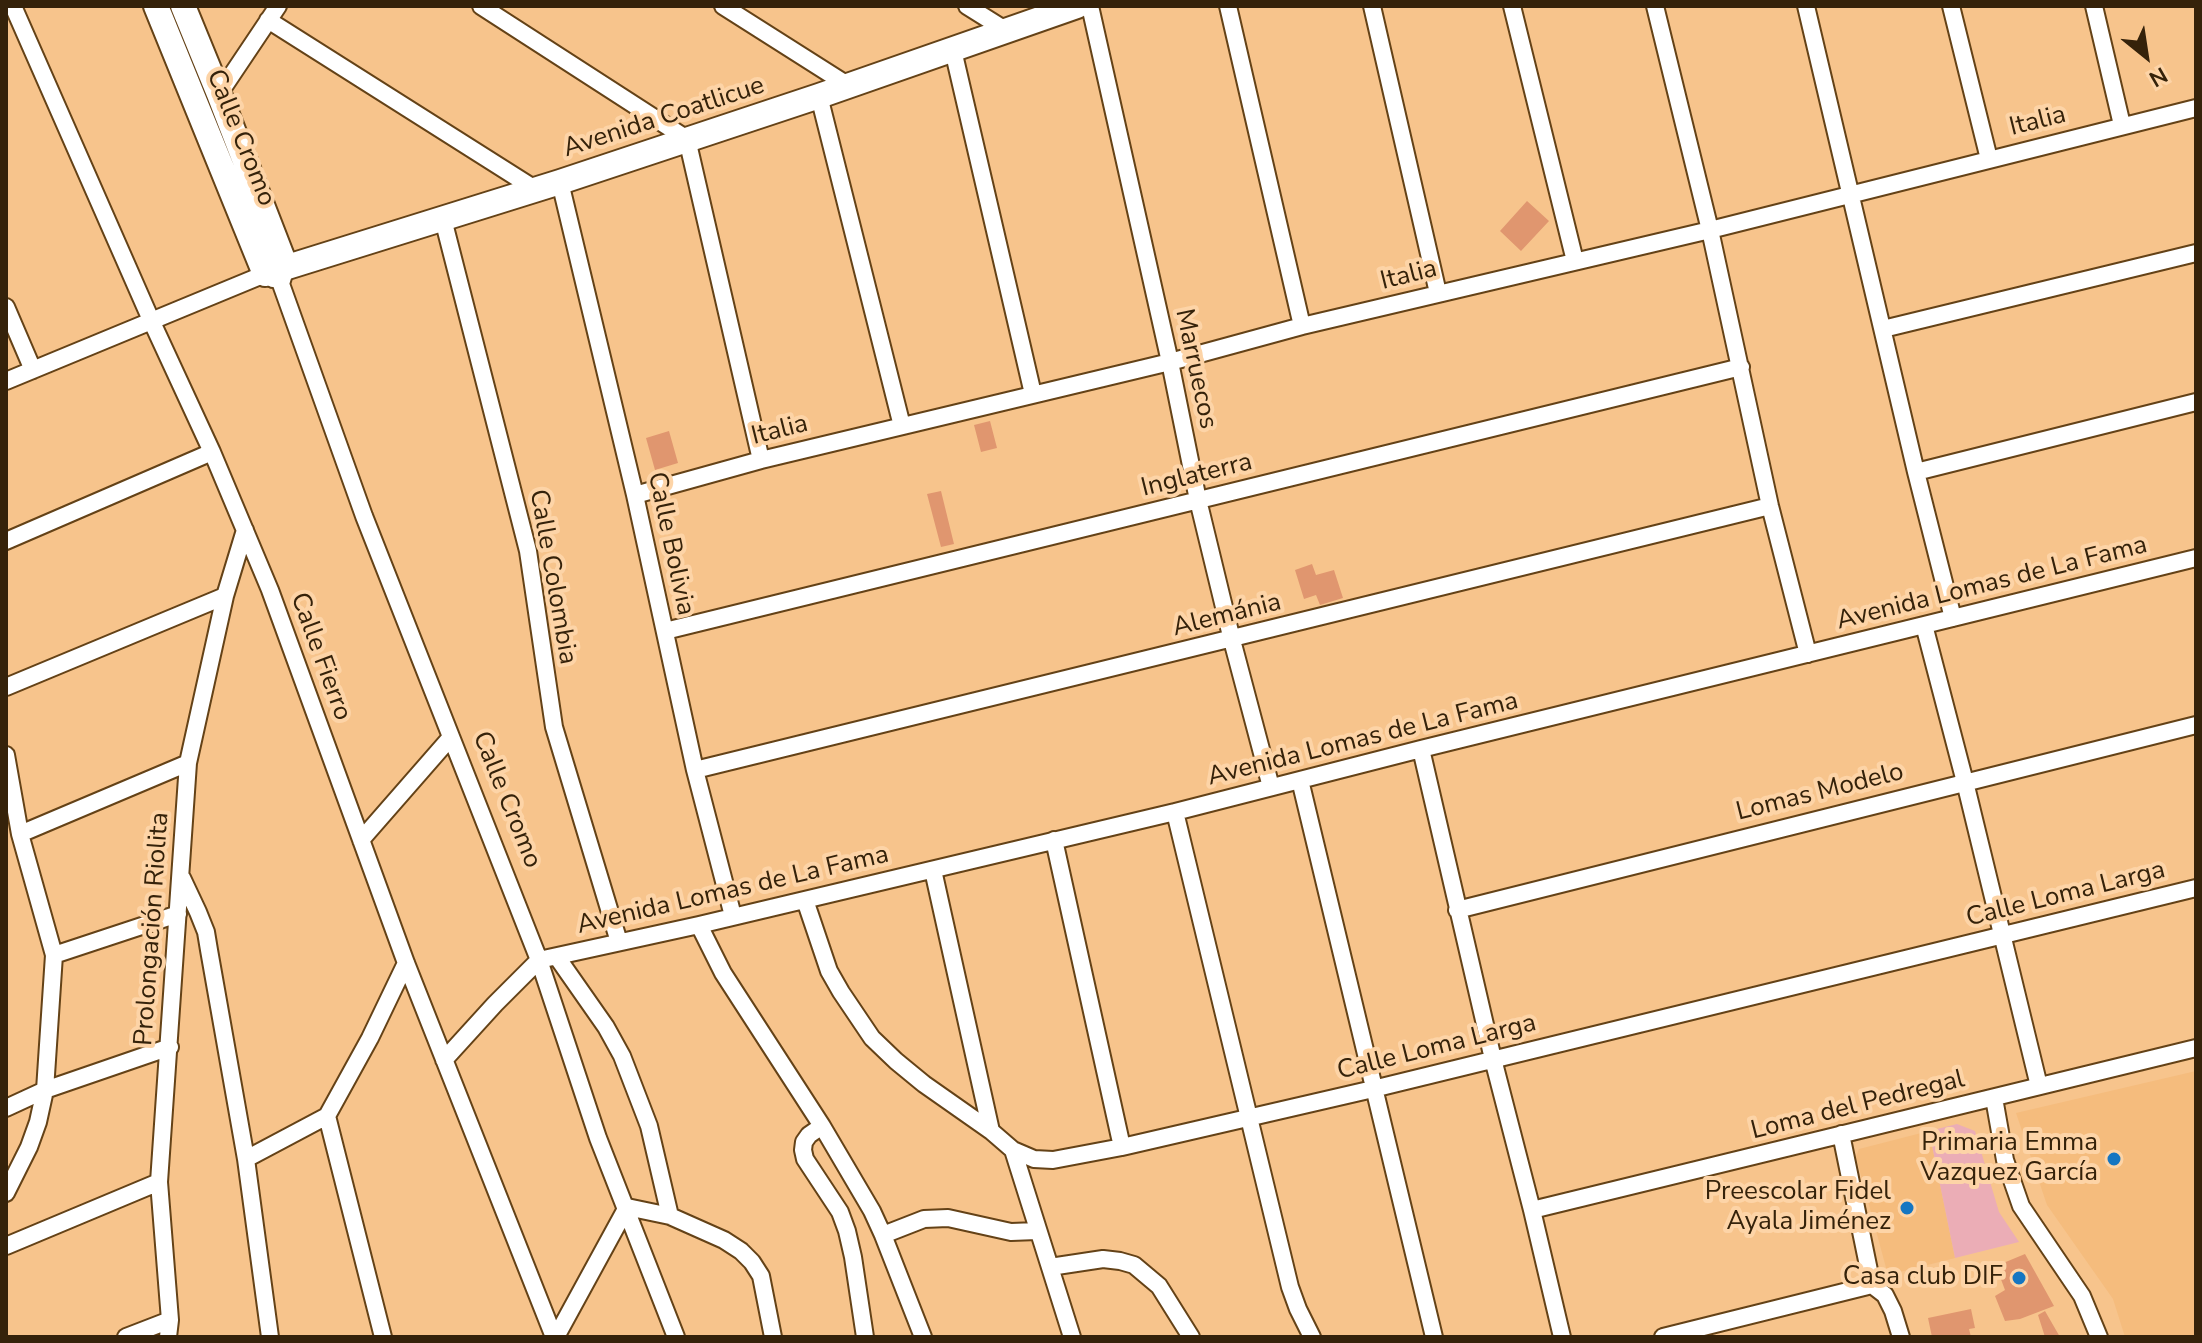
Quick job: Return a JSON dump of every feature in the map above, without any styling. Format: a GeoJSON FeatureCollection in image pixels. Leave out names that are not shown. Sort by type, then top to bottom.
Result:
{"type":"FeatureCollection","features":[{"type":"Feature","properties":{"kind":"street","name":"Calle Fierro"},"geometry":{"type":"LineString","coordinates":[[13,6],[212,452],[270,590],[406,963],[555,1337]]}},
{"type":"Feature","properties":{"kind":"street","name":"Calle Cromo"},"geometry":{"type":"LineString","coordinates":[[156,6],[278,275]]}},
{"type":"Feature","properties":{"kind":"street","name":"Calle Cromo"},"geometry":{"type":"LineString","coordinates":[[183,6],[219,94],[278,275],[364,516],[539,960],[598,1138],[676,1337]]}},
{"type":"Feature","properties":{"kind":"street"},"geometry":{"type":"LineString","coordinates":[[481,6],[687,139],[761,460]]}},
{"type":"Feature","properties":{"kind":"street"},"geometry":{"type":"LineString","coordinates":[[723,6],[849,86]]}},
{"type":"Feature","properties":{"kind":"street"},"geometry":{"type":"LineString","coordinates":[[967,6],[1007,31]]}},
{"type":"Feature","properties":{"kind":"street","name":"Avenida Coatlicue"},"geometry":{"type":"LineString","coordinates":[[278,275],[849,86],[1077,6]]}},
{"type":"Feature","properties":{"kind":"street","name":"Marruecos"},"geometry":{"type":"LineString","coordinates":[[1090,6],[1198,500],[1271,787]]}},
{"type":"Feature","properties":{"kind":"street"},"geometry":{"type":"LineString","coordinates":[[1228,6],[1302,326]]}},
{"type":"Feature","properties":{"kind":"street"},"geometry":{"type":"LineString","coordinates":[[1372,6],[1438,293]]}},
{"type":"Feature","properties":{"kind":"street"},"geometry":{"type":"LineString","coordinates":[[1512,6],[1575,261]]}},
{"type":"Feature","properties":{"kind":"street"},"geometry":{"type":"LineString","coordinates":[[1655,6],[1710,230],[1770,506],[1808,654]]}},
{"type":"Feature","properties":{"kind":"street"},"geometry":{"type":"LineString","coordinates":[[1806,6],[1953,618]]}},
{"type":"Feature","properties":{"kind":"street"},"geometry":{"type":"LineString","coordinates":[[1951,6],[1989,159]]}},
{"type":"Feature","properties":{"kind":"street"},"geometry":{"type":"LineString","coordinates":[[2094,6],[2122,125]]}},
{"type":"Feature","properties":{"kind":"street"},"geometry":{"type":"LineString","coordinates":[[219,94],[273,13],[535,189]]}},
{"type":"Feature","properties":{"kind":"street"},"geometry":{"type":"LineString","coordinates":[[953,50],[1033,394]]}},
{"type":"Feature","properties":{"kind":"street"},"geometry":{"type":"LineString","coordinates":[[819,96],[902,426]]}},
{"type":"Feature","properties":{"kind":"street","name":"Italia"},"geometry":{"type":"LineString","coordinates":[[635,495],[761,460],[1170,362],[1438,293],[1710,230],[2196,108]]}},
{"type":"Feature","properties":{"kind":"street","name":"Calle Bolivia"},"geometry":{"type":"LineString","coordinates":[[560,182],[635,495],[695,770],[733,916]]}},
{"type":"Feature","properties":{"kind":"street","name":"Calle Colombia"},"geometry":{"type":"LineString","coordinates":[[443,219],[528,551],[554,727],[619,942]]}},
{"type":"Feature","properties":{"kind":"street"},"geometry":{"type":"LineString","coordinates":[[1883,329],[2196,253]]}},
{"type":"Feature","properties":{"kind":"street"},"geometry":{"type":"LineString","coordinates":[[6,381],[151,320],[278,275]]}},
{"type":"Feature","properties":{"kind":"street"},"geometry":{"type":"LineString","coordinates":[[6,307],[33,370]]}},
{"type":"Feature","properties":{"kind":"street","name":"Inglaterra"},"geometry":{"type":"LineString","coordinates":[[665,631],[1741,367]]}},
{"type":"Feature","properties":{"kind":"street"},"geometry":{"type":"LineString","coordinates":[[1916,472],[2196,402]]}},
{"type":"Feature","properties":{"kind":"street"},"geometry":{"type":"LineString","coordinates":[[6,541],[212,452]]}},
{"type":"Feature","properties":{"kind":"street","name":"Alemánia"},"geometry":{"type":"LineString","coordinates":[[695,770],[1770,506]]}},
{"type":"Feature","properties":{"kind":"street","name":"Prolongación Riolita"},"geometry":{"type":"LineString","coordinates":[[169,1328],[159,1182],[188,763],[225,596],[245,530]]}},
{"type":"Feature","properties":{"kind":"street","name":"Avenida Lomas de La Fama"},"geometry":{"type":"LineString","coordinates":[[539,960],[1175,812],[2196,558]]}},
{"type":"Feature","properties":{"kind":"street"},"geometry":{"type":"LineString","coordinates":[[6,687],[225,596]]}},
{"type":"Feature","properties":{"kind":"street"},"geometry":{"type":"LineString","coordinates":[[1924,625],[2039,1086]]}},
{"type":"Feature","properties":{"kind":"street","name":"Lomas Modelo"},"geometry":{"type":"LineString","coordinates":[[1457,910],[2196,725]]}},
{"type":"Feature","properties":{"kind":"street"},"geometry":{"type":"LineString","coordinates":[[361,840],[451,737]]}},
{"type":"Feature","properties":{"kind":"street"},"geometry":{"type":"LineString","coordinates":[[1421,749],[1457,910],[1562,1337]]}},
{"type":"Feature","properties":{"kind":"street"},"geometry":{"type":"LineString","coordinates":[[6,755],[20,834],[54,955],[45,1090],[29,1147],[6,1193]]}},
{"type":"Feature","properties":{"kind":"street"},"geometry":{"type":"LineString","coordinates":[[20,834],[188,763]]}},
{"type":"Feature","properties":{"kind":"street"},"geometry":{"type":"LineString","coordinates":[[1300,780],[1434,1337]]}},
{"type":"Feature","properties":{"kind":"street"},"geometry":{"type":"LineString","coordinates":[[1175,812],[1290,1287],[1312,1337]]}},
{"type":"Feature","properties":{"kind":"street"},"geometry":{"type":"LineString","coordinates":[[1054,840],[1122,1147]]}},
{"type":"Feature","properties":{"kind":"street"},"geometry":{"type":"LineString","coordinates":[[933,870],[991,1131]]}},
{"type":"Feature","properties":{"kind":"street"},"geometry":{"type":"LineString","coordinates":[[179,872],[206,932],[246,1159],[270,1337]]}},
{"type":"Feature","properties":{"kind":"street","name":"Calle Loma Larga"},"geometry":{"type":"LineString","coordinates":[[805,900],[829,971],[872,1038],[924,1084],[1013,1150],[1034,1159],[1053,1160],[1249,1119],[2196,888]]}},
{"type":"Feature","properties":{"kind":"street"},"geometry":{"type":"LineString","coordinates":[[54,955],[178,914]]}},
{"type":"Feature","properties":{"kind":"street"},"geometry":{"type":"LineString","coordinates":[[699,925],[723,973],[822,1126],[883,1235],[923,1337]]}},
{"type":"Feature","properties":{"kind":"street"},"geometry":{"type":"LineString","coordinates":[[557,957],[606,1027],[622,1056],[649,1126],[670,1216]]}},
{"type":"Feature","properties":{"kind":"street"},"geometry":{"type":"LineString","coordinates":[[444,1060],[539,960]]}},
{"type":"Feature","properties":{"kind":"street"},"geometry":{"type":"LineString","coordinates":[[246,1159],[327,1116],[370,1038],[406,963]]}},
{"type":"Feature","properties":{"kind":"street"},"geometry":{"type":"LineString","coordinates":[[6,1108],[45,1090],[170,1047]]}},
{"type":"Feature","properties":{"kind":"street","name":"Loma del Pedregal"},"geometry":{"type":"LineString","coordinates":[[1532,1210],[2196,1048]]}},
{"type":"Feature","properties":{"kind":"street"},"geometry":{"type":"LineString","coordinates":[[1994,1098],[2005,1160],[2021,1206],[2082,1296],[2099,1337]]}},
{"type":"Feature","properties":{"kind":"street"},"geometry":{"type":"LineString","coordinates":[[327,1116],[383,1337]]}},
{"type":"Feature","properties":{"kind":"street"},"geometry":{"type":"LineString","coordinates":[[822,1126],[809,1135],[803,1150],[805,1159],[840,1212],[847,1231],[865,1337]]}},
{"type":"Feature","properties":{"kind":"street"},"geometry":{"type":"LineString","coordinates":[[1841,1134],[1872,1285],[1885,1295],[1901,1337]]}},
{"type":"Feature","properties":{"kind":"street"},"geometry":{"type":"LineString","coordinates":[[1013,1150],[1072,1337]]}},
{"type":"Feature","properties":{"kind":"street"},"geometry":{"type":"LineString","coordinates":[[6,1246],[159,1182]]}},
{"type":"Feature","properties":{"kind":"street"},"geometry":{"type":"LineString","coordinates":[[555,1337],[627,1207],[670,1216],[741,1251],[761,1276],[773,1337]]}},
{"type":"Feature","properties":{"kind":"street"},"geometry":{"type":"LineString","coordinates":[[883,1235],[924,1219],[948,1218],[1011,1232],[1037,1231]]}},
{"type":"Feature","properties":{"kind":"street"},"geometry":{"type":"LineString","coordinates":[[1050,1267],[1103,1259],[1134,1265],[1159,1286],[1191,1337]]}},
{"type":"Feature","properties":{"kind":"street"},"geometry":{"type":"LineString","coordinates":[[1663,1337],[1872,1285]]}},
{"type":"Feature","properties":{"kind":"street"},"geometry":{"type":"LineString","coordinates":[[126,1337],[169,1328]]}},
{"type":"Feature","properties":{"kind":"shaded area","name":"Primaria Emma Vazquez García"},"geometry":{"type":"Polygon","coordinates":[[[2196,1071],[2196,1337],[2125,1337],[2113,1299],[2047,1205],[2016,1113],[2196,1071]]]}},
{"type":"Feature","properties":{"kind":"shaded area"},"geometry":{"type":"Polygon","coordinates":[[[1957,1124],[1975,1131],[1999,1212],[2019,1242],[1955,1258],[1929,1131],[1957,1124]]]}},
{"type":"Feature","properties":{"kind":"shaded area","name":"Preescolar Fidel Ayala Jiménez"},"geometry":{"type":"Polygon","coordinates":[[[1929,1131],[1955,1258],[1888,1275],[1856,1157],[1859,1149],[1929,1131]]]}},
{"type":"Feature","properties":{"kind":"building"},"geometry":{"type":"Polygon","coordinates":[[[1527,201],[1549,221],[1521,251],[1500,231],[1527,201]]]}},
{"type":"Feature","properties":{"kind":"building"},"geometry":{"type":"Polygon","coordinates":[[[990,421],[997,448],[981,452],[974,425],[990,421]]]}},
{"type":"Feature","properties":{"kind":"building"},"geometry":{"type":"Polygon","coordinates":[[[669,431],[678,463],[655,470],[646,438],[669,431]]]}},
{"type":"Feature","properties":{"kind":"building"},"geometry":{"type":"Polygon","coordinates":[[[941,491],[954,544],[941,547],[927,494],[941,491]]]}},
{"type":"Feature","properties":{"kind":"building"},"geometry":{"type":"Polygon","coordinates":[[[1312,564],[1316,575],[1334,570],[1343,598],[1320,605],[1316,595],[1304,599],[1295,570],[1312,564]]]}},
{"type":"Feature","properties":{"kind":"building","name":"Casa club DIF"},"geometry":{"type":"Polygon","coordinates":[[[2025,1254],[2054,1306],[2020,1319],[2005,1321],[1995,1296],[2005,1290],[1996,1266],[2025,1254]]]}},
{"type":"Feature","properties":{"kind":"building"},"geometry":{"type":"Polygon","coordinates":[[[1971,1309],[1975,1328],[1969,1329],[1971,1337],[1932,1337],[1928,1318],[1971,1309]]]}},
{"type":"Feature","properties":{"kind":"building"},"geometry":{"type":"Polygon","coordinates":[[[2045,1311],[2060,1337],[2045,1337],[2038,1315],[2045,1311]]]}},
{"type":"Feature","properties":{"kind":"place","name":"Primaria Emma Vazquez García"},"geometry":{"type":"Point","coordinates":[2114,1159]}},
{"type":"Feature","properties":{"kind":"place","name":"Preescolar Fidel Ayala Jiménez"},"geometry":{"type":"Point","coordinates":[1907,1208]}},
{"type":"Feature","properties":{"kind":"place","name":"Casa club DIF"},"geometry":{"type":"Point","coordinates":[2019,1278]}}]}
